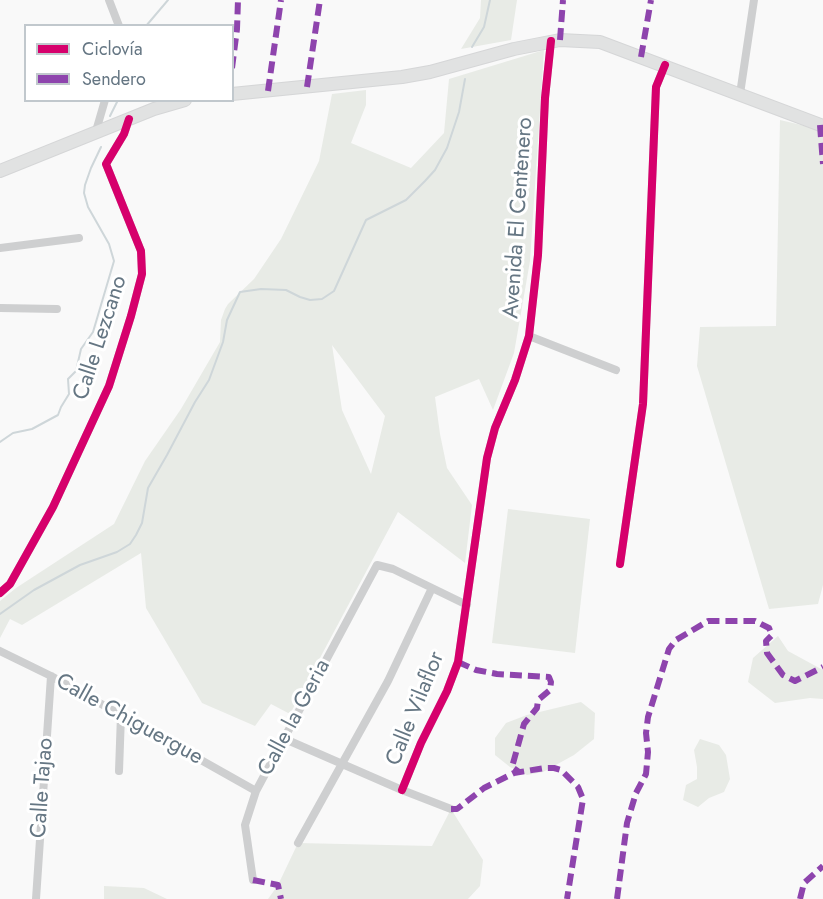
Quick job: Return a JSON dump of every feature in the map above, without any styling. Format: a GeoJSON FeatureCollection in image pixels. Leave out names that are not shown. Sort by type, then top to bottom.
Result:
{"type":"FeatureCollection","features":[{"type":"Feature","properties":{"kind":"main road"},"geometry":{"type":"LineString","coordinates":[[234,94],[402,77],[551,41],[600,42],[823,126]]}},
{"type":"Feature","properties":{"kind":"main road"},"geometry":{"type":"LineString","coordinates":[[0,171],[129,118],[178,102]]}},
{"type":"Feature","properties":{"kind":"street"},"geometry":{"type":"LineString","coordinates":[[109,0],[117,24]]}},
{"type":"Feature","properties":{"kind":"street"},"geometry":{"type":"LineString","coordinates":[[740,94],[754,0]]}},
{"type":"Feature","properties":{"kind":"street","name":"Avenida El Centenero"},"geometry":{"type":"LineString","coordinates":[[467,605],[488,458],[495,428],[515,380],[529,336],[538,255],[545,98],[551,41]]}},
{"type":"Feature","properties":{"kind":"street"},"geometry":{"type":"LineString","coordinates":[[620,564],[643,404],[656,87],[665,65]]}},
{"type":"Feature","properties":{"kind":"street"},"geometry":{"type":"LineString","coordinates":[[96,132],[104,102]]}},
{"type":"Feature","properties":{"kind":"street","name":"Calle Lezcano"},"geometry":{"type":"LineString","coordinates":[[0,593],[10,584],[57,497],[109,387],[131,316],[142,274],[141,251],[106,164],[124,134],[129,118]]}},
{"type":"Feature","properties":{"kind":"street"},"geometry":{"type":"LineString","coordinates":[[0,248],[78,238]]}},
{"type":"Feature","properties":{"kind":"street"},"geometry":{"type":"LineString","coordinates":[[0,308],[57,309]]}},
{"type":"Feature","properties":{"kind":"street"},"geometry":{"type":"LineString","coordinates":[[529,336],[616,370]]}},
{"type":"Feature","properties":{"kind":"street","name":"Calle la Geria"},"geometry":{"type":"LineString","coordinates":[[253,880],[244,825],[256,791],[377,564],[393,569],[432,588]]}},
{"type":"Feature","properties":{"kind":"street"},"geometry":{"type":"LineString","coordinates":[[298,843],[388,681],[432,588],[467,605]]}},
{"type":"Feature","properties":{"kind":"street","name":"Calle Vilaflor"},"geometry":{"type":"LineString","coordinates":[[402,790],[458,662],[467,605]]}},
{"type":"Feature","properties":{"kind":"street","name":"Calle Chiguergue"},"geometry":{"type":"LineString","coordinates":[[0,651],[51,676],[256,791]]}},
{"type":"Feature","properties":{"kind":"street","name":"Calle Tajao"},"geometry":{"type":"LineString","coordinates":[[36,899],[51,676]]}},
{"type":"Feature","properties":{"kind":"street"},"geometry":{"type":"LineString","coordinates":[[119,771],[121,715]]}},
{"type":"Feature","properties":{"kind":"street"},"geometry":{"type":"LineString","coordinates":[[285,739],[451,809]]}},
{"type":"Feature","properties":{"kind":"shaded area"},"geometry":{"type":"Polygon","coordinates":[[[481,0],[517,0],[511,40],[461,49],[480,18],[481,0]]]}},
{"type":"Feature","properties":{"kind":"shaded area"},"geometry":{"type":"Polygon","coordinates":[[[544,50],[530,261],[514,353],[493,410],[479,379],[435,397],[447,468],[472,505],[465,563],[398,512],[290,714],[271,704],[255,726],[202,703],[146,608],[141,553],[22,625],[10,619],[0,638],[0,601],[16,588],[114,524],[145,461],[181,409],[220,342],[221,320],[225,309],[254,279],[281,239],[319,161],[332,94],[366,90],[366,105],[351,143],[411,168],[444,133],[449,79],[544,50]],[[332,345],[342,410],[371,474],[385,416],[332,345]]]}},
{"type":"Feature","properties":{"kind":"shaded area"},"geometry":{"type":"Polygon","coordinates":[[[780,120],[823,130],[823,585],[818,604],[769,609],[697,366],[700,327],[776,326],[780,120]]]}},
{"type":"Feature","properties":{"kind":"shaded area"},"geometry":{"type":"Polygon","coordinates":[[[508,509],[590,519],[575,653],[492,643],[508,509]]]}},
{"type":"Feature","properties":{"kind":"shaded area"},"geometry":{"type":"Polygon","coordinates":[[[778,636],[788,651],[823,670],[823,699],[810,698],[775,703],[748,682],[753,658],[778,636]]]}},
{"type":"Feature","properties":{"kind":"shaded area"},"geometry":{"type":"Polygon","coordinates":[[[581,702],[595,713],[594,739],[574,755],[543,772],[527,775],[510,767],[495,755],[495,738],[506,723],[527,715],[581,702]]]}},
{"type":"Feature","properties":{"kind":"shaded area"},"geometry":{"type":"Polygon","coordinates":[[[700,739],[719,745],[726,755],[730,779],[724,792],[709,798],[698,807],[683,800],[686,785],[697,779],[694,750],[700,739]]]}},
{"type":"Feature","properties":{"kind":"shaded area"},"geometry":{"type":"Polygon","coordinates":[[[451,809],[483,860],[480,886],[468,899],[268,899],[278,885],[298,843],[432,846],[451,809]]]}},
{"type":"Feature","properties":{"kind":"shaded area"},"geometry":{"type":"Polygon","coordinates":[[[104,886],[144,888],[167,899],[104,899],[104,886]]]}},
{"type":"Feature","properties":{"kind":"waterway"},"geometry":{"type":"LineString","coordinates":[[148,24],[168,0]]}},
{"type":"Feature","properties":{"kind":"waterway"},"geometry":{"type":"LineString","coordinates":[[472,47],[484,27],[490,0]]}},
{"type":"Feature","properties":{"kind":"waterway"},"geometry":{"type":"LineString","coordinates":[[0,614],[34,590],[80,565],[117,552],[130,544],[142,523],[148,488],[209,380],[223,342],[227,320],[240,292],[261,289],[286,290],[310,300],[322,299],[334,291],[366,220],[406,200],[435,170],[447,148],[459,112],[465,79]]}},
{"type":"Feature","properties":{"kind":"waterway"},"geometry":{"type":"LineString","coordinates":[[110,116],[117,102]]}},
{"type":"Feature","properties":{"kind":"waterway"},"geometry":{"type":"LineString","coordinates":[[0,442],[13,433],[32,429],[58,415],[69,394],[68,379],[76,371],[81,349],[93,332],[114,261],[109,244],[88,207],[84,193],[91,168],[101,147]]}},
{"type":"Feature","properties":{"kind":"marked path"},"geometry":{"type":"LineString","coordinates":[[234,52],[238,0]]}},
{"type":"Feature","properties":{"kind":"marked path"},"geometry":{"type":"LineString","coordinates":[[268,91],[281,0]]}},
{"type":"Feature","properties":{"kind":"marked path"},"geometry":{"type":"LineString","coordinates":[[307,87],[320,0]]}},
{"type":"Feature","properties":{"kind":"marked path"},"geometry":{"type":"LineString","coordinates":[[560,40],[563,0]]}},
{"type":"Feature","properties":{"kind":"marked path"},"geometry":{"type":"LineString","coordinates":[[641,57],[651,0]]}},
{"type":"Feature","properties":{"kind":"marked path"},"geometry":{"type":"LineString","coordinates":[[820,125],[823,164]]}},
{"type":"Feature","properties":{"kind":"marked path"},"geometry":{"type":"LineString","coordinates":[[617,899],[627,823],[636,793],[646,774],[648,717],[669,649],[676,640],[708,621],[755,621],[769,628],[772,635],[766,641],[767,653],[783,675],[795,681],[823,667]]}},
{"type":"Feature","properties":{"kind":"marked path"},"geometry":{"type":"LineString","coordinates":[[458,662],[476,670],[497,674],[549,677],[550,690],[538,700],[537,708],[524,724],[512,767],[519,772]]}},
{"type":"Feature","properties":{"kind":"marked path"},"geometry":{"type":"LineString","coordinates":[[451,809],[457,809],[484,788],[514,773],[545,768],[561,770],[578,787],[583,799],[567,899]]}},
{"type":"Feature","properties":{"kind":"marked path"},"geometry":{"type":"LineString","coordinates":[[800,899],[804,883],[823,866]]}},
{"type":"Feature","properties":{"kind":"marked path"},"geometry":{"type":"LineString","coordinates":[[253,880],[278,885],[281,899]]}},
{"type":"Feature","properties":{"kind":"cycle path"},"geometry":{"type":"LineString","coordinates":[[402,790],[458,662],[487,458],[495,428],[515,380],[529,336],[538,255],[545,98],[551,41]]}},
{"type":"Feature","properties":{"kind":"cycle path"},"geometry":{"type":"LineString","coordinates":[[620,564],[643,404],[656,87],[665,65]]}},
{"type":"Feature","properties":{"kind":"cycle path"},"geometry":{"type":"LineString","coordinates":[[0,593],[10,584],[53,507],[109,386],[131,316],[142,274],[141,251],[106,164],[124,134],[129,119]]}}]}
